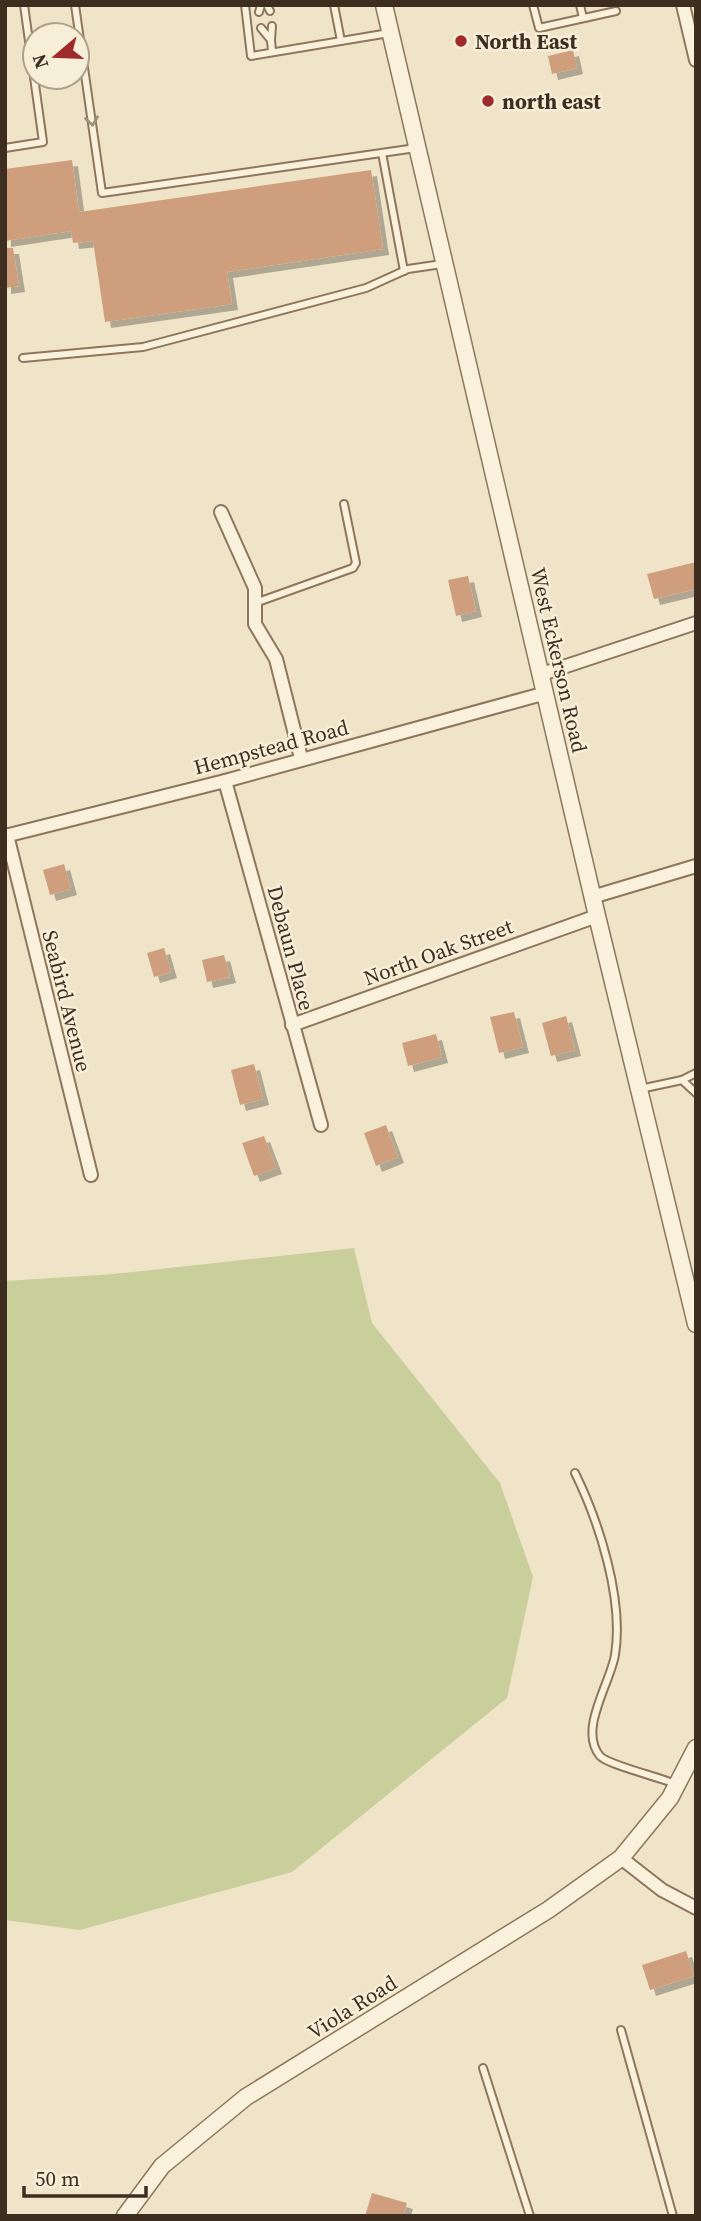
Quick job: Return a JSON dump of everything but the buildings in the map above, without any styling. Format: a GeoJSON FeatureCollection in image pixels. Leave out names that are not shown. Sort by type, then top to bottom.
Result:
{"type":"FeatureCollection","features":[{"type":"Feature","properties":{"kind":"street","name":"West Eckerson Road"},"geometry":{"type":"LineString","coordinates":[[384,5],[592,897],[696,1322]]}},
{"type":"Feature","properties":{"kind":"street"},"geometry":{"type":"LineString","coordinates":[[683,5],[696,60]]}},
{"type":"Feature","properties":{"kind":"street"},"geometry":{"type":"LineString","coordinates":[[221,512],[255,588],[254,624],[276,659],[301,758]]}},
{"type":"Feature","properties":{"kind":"street"},"geometry":{"type":"LineString","coordinates":[[542,674],[696,623]]}},
{"type":"Feature","properties":{"kind":"street","name":"Hempstead Road"},"geometry":{"type":"LineString","coordinates":[[6,836],[225,781],[546,693]]}},
{"type":"Feature","properties":{"kind":"street","name":"Debaun Place"},"geometry":{"type":"LineString","coordinates":[[225,781],[321,1125]]}},
{"type":"Feature","properties":{"kind":"street","name":"Seabird Avenue"},"geometry":{"type":"LineString","coordinates":[[6,836],[91,1175]]}},
{"type":"Feature","properties":{"kind":"street"},"geometry":{"type":"LineString","coordinates":[[592,897],[696,866]]}},
{"type":"Feature","properties":{"kind":"street","name":"North Oak Street"},"geometry":{"type":"LineString","coordinates":[[292,1024],[597,916]]}},
{"type":"Feature","properties":{"kind":"street"},"geometry":{"type":"LineString","coordinates":[[696,1748],[670,1798],[621,1858],[662,1890],[696,1908]]}},
{"type":"Feature","properties":{"kind":"street","name":"Viola Road"},"geometry":{"type":"LineString","coordinates":[[125,2216],[162,2166],[246,2097],[548,1910],[621,1858]]}},
{"type":"Feature","properties":{"kind":"lane"},"geometry":{"type":"LineString","coordinates":[[5,148],[43,142],[24,6],[30,5]]}},
{"type":"Feature","properties":{"kind":"lane"},"geometry":{"type":"LineString","coordinates":[[75,5],[102,193],[416,148]]}},
{"type":"Feature","properties":{"kind":"lane"},"geometry":{"type":"LineString","coordinates":[[245,5],[251,56],[391,33]]}},
{"type":"Feature","properties":{"kind":"lane"},"geometry":{"type":"LineString","coordinates":[[334,5],[341,41]]}},
{"type":"Feature","properties":{"kind":"lane"},"geometry":{"type":"LineString","coordinates":[[533,5],[539,28],[616,11]]}},
{"type":"Feature","properties":{"kind":"lane"},"geometry":{"type":"LineString","coordinates":[[580,5],[583,18]]}},
{"type":"Feature","properties":{"kind":"lane"},"geometry":{"type":"LineString","coordinates":[[272,26],[272,52]]}},
{"type":"Feature","properties":{"kind":"lane"},"geometry":{"type":"LineString","coordinates":[[261,28],[271,40]]}},
{"type":"Feature","properties":{"kind":"lane"},"geometry":{"type":"LineString","coordinates":[[382,153],[404,271]]}},
{"type":"Feature","properties":{"kind":"lane"},"geometry":{"type":"LineString","coordinates":[[23,358],[143,347],[366,288],[404,271],[443,263]]}},
{"type":"Feature","properties":{"kind":"lane"},"geometry":{"type":"LineString","coordinates":[[254,603],[353,568],[356,563],[354,541],[344,504]]}},
{"type":"Feature","properties":{"kind":"lane"},"geometry":{"type":"LineString","coordinates":[[639,1090],[682,1080],[696,1073]]}},
{"type":"Feature","properties":{"kind":"lane"},"geometry":{"type":"LineString","coordinates":[[682,1080],[696,1093]]}},
{"type":"Feature","properties":{"kind":"lane"},"geometry":{"type":"LineString","coordinates":[[575,1473],[599,1534],[616,1617],[615,1656],[607,1688],[593,1719],[594,1743],[606,1762],[677,1784]]}},
{"type":"Feature","properties":{"kind":"lane"},"geometry":{"type":"LineString","coordinates":[[621,2030],[673,2216]]}},
{"type":"Feature","properties":{"kind":"lane"},"geometry":{"type":"LineString","coordinates":[[483,2068],[530,2216]]}},
{"type":"Feature","properties":{"kind":"green space"},"geometry":{"type":"Polygon","coordinates":[[[354,1248],[372,1323],[500,1483],[533,1577],[507,1698],[292,1872],[80,1930],[5,1920],[5,1281],[114,1274],[354,1248]]]}},
{"type":"Feature","properties":{"kind":"place","name":"North East"},"geometry":{"type":"Point","coordinates":[461,41]}},
{"type":"Feature","properties":{"kind":"place","name":"north east"},"geometry":{"type":"Point","coordinates":[488,101]}}]}
